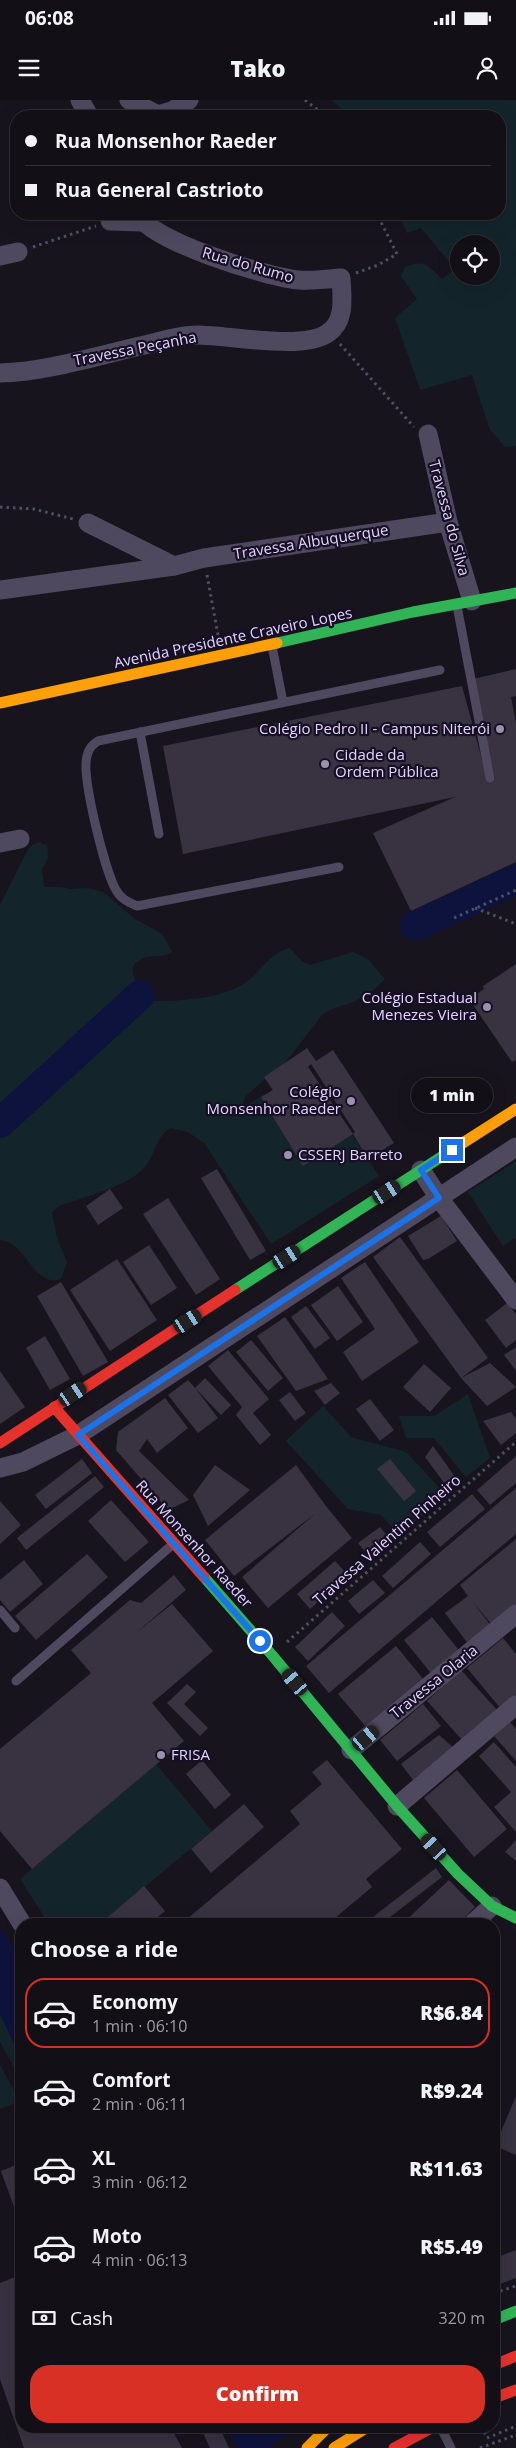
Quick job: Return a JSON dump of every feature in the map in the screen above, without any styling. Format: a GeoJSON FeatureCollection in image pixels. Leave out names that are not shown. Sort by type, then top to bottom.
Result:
{"type":"FeatureCollection","features":[{"type":"Feature","properties":{"kind":"main road","name":"Avenida Presidente Craveiro Lopes"},"geometry":{"type":"LineString","coordinates":[[464,602],[516,580]]}},
{"type":"Feature","properties":{"kind":"main road","name":"Avenida Presidente Craveiro Lopes"},"geometry":{"type":"LineString","coordinates":[[0,703],[464,602],[516,593]]}},
{"type":"Feature","properties":{"kind":"main road"},"geometry":{"type":"LineString","coordinates":[[0,1443],[516,1109]]}},
{"type":"Feature","properties":{"kind":"main road","name":"Rua Monsenhor Raeder"},"geometry":{"type":"LineString","coordinates":[[54,1408],[272,1655],[397,1806],[458,1874],[492,1906],[516,1918]]}},
{"type":"Feature","properties":{"kind":"main road"},"geometry":{"type":"LineString","coordinates":[[500,2318],[516,2311]]}},
{"type":"Feature","properties":{"kind":"main road"},"geometry":{"type":"LineString","coordinates":[[500,2363],[516,2356]]}},
{"type":"Feature","properties":{"kind":"main road"},"geometry":{"type":"LineString","coordinates":[[500,2396],[516,2390]]}},
{"type":"Feature","properties":{"kind":"main road"},"geometry":{"type":"LineString","coordinates":[[334,2448],[358,2433]]}},
{"type":"Feature","properties":{"kind":"main road"},"geometry":{"type":"LineString","coordinates":[[394,2448],[422,2433]]}},
{"type":"Feature","properties":{"kind":"street"},"geometry":{"type":"LineString","coordinates":[[129,100],[148,110]]}},
{"type":"Feature","properties":{"kind":"street"},"geometry":{"type":"LineString","coordinates":[[174,110],[189,100]]}},
{"type":"Feature","properties":{"kind":"street"},"geometry":{"type":"LineString","coordinates":[[110,222],[124,220]]}},
{"type":"Feature","properties":{"kind":"street","name":"Rua do Rumo"},"geometry":{"type":"LineString","coordinates":[[142,220],[167,237],[212,257],[256,270],[297,280],[341,278]]}},
{"type":"Feature","properties":{"kind":"street"},"geometry":{"type":"LineString","coordinates":[[329,333],[340,321],[342,302],[341,278]]}},
{"type":"Feature","properties":{"kind":"street","name":"Travessa Peçanha"},"geometry":{"type":"LineString","coordinates":[[0,373],[38,368],[196,335],[282,341],[320,338],[329,333]]}},
{"type":"Feature","properties":{"kind":"street","name":"Travessa do Silva"},"geometry":{"type":"LineString","coordinates":[[428,434],[464,602]]}},
{"type":"Feature","properties":{"kind":"street"},"geometry":{"type":"LineString","coordinates":[[88,522],[174,566]]}},
{"type":"Feature","properties":{"kind":"street","name":"Travessa Albuquerque"},"geometry":{"type":"LineString","coordinates":[[0,590],[174,566],[204,558],[448,522]]}},
{"type":"Feature","properties":{"kind":"street"},"geometry":{"type":"LineString","coordinates":[[0,843],[20,839]]}},
{"type":"Feature","properties":{"kind":"street"},"geometry":{"type":"LineString","coordinates":[[0,1468],[23,1462],[78,1435],[516,1147]]}},
{"type":"Feature","properties":{"kind":"street"},"geometry":{"type":"LineString","coordinates":[[421,1170],[439,1198],[516,1300]]}},
{"type":"Feature","properties":{"kind":"street","name":"Travessa Olaria"},"geometry":{"type":"LineString","coordinates":[[351,1750],[516,1614]]}},
{"type":"Feature","properties":{"kind":"street"},"geometry":{"type":"LineString","coordinates":[[397,1806],[516,1705]]}},
{"type":"Feature","properties":{"kind":"street"},"geometry":{"type":"LineString","coordinates":[[0,1888],[18,1918]]}},
{"type":"Feature","properties":{"kind":"street"},"geometry":{"type":"LineString","coordinates":[[479,1918],[492,1906]]}},
{"type":"Feature","properties":{"kind":"lane"},"geometry":{"type":"LineString","coordinates":[[464,602],[490,778]]}},
{"type":"Feature","properties":{"kind":"lane"},"geometry":{"type":"LineString","coordinates":[[272,645],[283,702]]}},
{"type":"Feature","properties":{"kind":"lane"},"geometry":{"type":"LineString","coordinates":[[338,867],[137,906],[124,900],[116,889],[98,833],[86,771],[86,757],[91,746],[98,741],[440,670]]}},
{"type":"Feature","properties":{"kind":"lane"},"geometry":{"type":"LineString","coordinates":[[140,732],[159,834]]}},
{"type":"Feature","properties":{"kind":"lane"},"geometry":{"type":"LineString","coordinates":[[16,1681],[174,1543]]}},
{"type":"Feature","properties":{"kind":"lane"},"geometry":{"type":"LineString","coordinates":[[0,1610],[15,1628]]}},
{"type":"Feature","properties":{"kind":"lane"},"geometry":{"type":"LineString","coordinates":[[444,2433],[451,2448]]}},
{"type":"Feature","properties":{"kind":"path"},"geometry":{"type":"LineString","coordinates":[[304,100],[318,110]]}},
{"type":"Feature","properties":{"kind":"path"},"geometry":{"type":"LineString","coordinates":[[341,278],[378,266],[397,254],[380,220]]}},
{"type":"Feature","properties":{"kind":"path"},"geometry":{"type":"LineString","coordinates":[[9,254],[110,222]]}},
{"type":"Feature","properties":{"kind":"path"},"geometry":{"type":"LineString","coordinates":[[329,333],[417,430],[428,434]]}},
{"type":"Feature","properties":{"kind":"path"},"geometry":{"type":"LineString","coordinates":[[0,507],[34,509],[88,522]]}},
{"type":"Feature","properties":{"kind":"path"},"geometry":{"type":"LineString","coordinates":[[204,558],[222,655]]}},
{"type":"Feature","properties":{"kind":"path"},"geometry":{"type":"LineString","coordinates":[[454,918],[516,890]]}},
{"type":"Feature","properties":{"kind":"path"},"geometry":{"type":"LineString","coordinates":[[475,908],[516,924]]}},
{"type":"Feature","properties":{"kind":"path","name":"Travessa Valentim Pinheiro"},"geometry":{"type":"LineString","coordinates":[[272,1655],[516,1442]]}},
{"type":"Feature","properties":{"kind":"path"},"geometry":{"type":"LineString","coordinates":[[500,2291],[516,2286]]}},
{"type":"Feature","properties":{"kind":"path"},"geometry":{"type":"LineString","coordinates":[[500,2433],[516,2426]]}},
{"type":"Feature","properties":{"kind":"path"},"geometry":{"type":"LineString","coordinates":[[485,2433],[487,2438],[499,2433]]}},
{"type":"Feature","properties":{"kind":"path"},"geometry":{"type":"LineString","coordinates":[[480,2448],[516,2435]]}},
{"type":"Feature","properties":{"kind":"shaded area"},"geometry":{"type":"Polygon","coordinates":[[[331,100],[516,100],[516,446],[505,447],[490,430],[472,375],[420,390],[395,318],[417,299],[401,276],[405,267],[422,264],[433,270],[442,279],[450,273],[450,285],[500,285],[500,235],[450,235],[450,263],[421,228],[407,233],[401,220],[506,220],[506,110],[343,110],[331,100]]]}},
{"type":"Feature","properties":{"kind":"shaded area"},"geometry":{"type":"Polygon","coordinates":[[[40,842],[47,846],[48,858],[42,869],[44,887],[87,888],[103,892],[135,919],[159,932],[164,937],[172,952],[167,955],[143,958],[133,966],[136,981],[153,1001],[203,998],[228,991],[249,980],[278,953],[290,948],[303,962],[310,965],[353,952],[368,959],[385,979],[364,997],[322,1015],[285,1063],[308,1067],[379,1176],[271,1244],[204,1143],[188,1132],[170,1128],[161,1137],[146,1166],[138,1173],[106,1190],[59,1206],[52,1212],[57,1238],[67,1262],[61,1279],[51,1280],[43,1277],[17,1248],[0,1240],[0,905],[27,851],[32,845],[40,842]],[[265,1079],[245,1097],[242,1108],[272,1090],[265,1079]]]}},
{"type":"Feature","properties":{"kind":"shaded area"},"geometry":{"type":"Polygon","coordinates":[[[516,1161],[516,1237],[503,1246],[468,1192],[516,1161]]]}},
{"type":"Feature","properties":{"kind":"shaded area"},"geometry":{"type":"Polygon","coordinates":[[[468,1394],[490,1458],[466,1477],[434,1438],[406,1438],[399,1416],[434,1416],[468,1394]]]}},
{"type":"Feature","properties":{"kind":"shaded area"},"geometry":{"type":"Polygon","coordinates":[[[323,1406],[351,1437],[406,1452],[445,1494],[400,1536],[381,1515],[348,1509],[286,1441],[323,1406]]]}},
{"type":"Feature","properties":{"kind":"shaded area"},"geometry":{"type":"Polygon","coordinates":[[[156,1764],[212,1831],[107,1918],[45,1918],[20,1879],[156,1764]]]}},
{"type":"Feature","properties":{"kind":"shaded area"},"geometry":{"type":"Polygon","coordinates":[[[0,1928],[15,1949],[15,2046],[0,2014],[0,1928]]]}},
{"type":"Feature","properties":{"kind":"shaded area"},"geometry":{"type":"Polygon","coordinates":[[[0,1980],[15,2009],[15,2069],[0,2042],[0,1980]]]}},
{"type":"Feature","properties":{"kind":"shaded area"},"geometry":{"type":"Polygon","coordinates":[[[0,2065],[15,2092],[15,2103],[0,2109],[0,2065]]]}},
{"type":"Feature","properties":{"kind":"shaded area"},"geometry":{"type":"Polygon","coordinates":[[[229,2433],[290,2434],[266,2448],[238,2448],[229,2433]]]}},
{"type":"Feature","properties":{"kind":"building","name":"Cidade da Ordem Pública"},"geometry":{"type":"Polygon","coordinates":[[[516,669],[516,696],[511,697],[516,723],[516,862],[411,911],[373,833],[455,797],[183,854],[163,746],[462,686],[488,782],[495,779],[473,679],[516,669]]]}},
{"type":"Feature","properties":{"kind":"building"},"geometry":{"type":"Polygon","coordinates":[[[516,964],[516,1060],[512,1062],[469,999],[484,989],[483,986],[516,964]]]}},
{"type":"Feature","properties":{"kind":"building"},"geometry":{"type":"Polygon","coordinates":[[[307,1048],[316,1061],[333,1050],[394,1143],[368,1159],[353,1134],[303,1166],[261,1097],[273,1090],[264,1077],[307,1048]],[[311,1064],[308,1067],[353,1134],[355,1132],[311,1064]]]}},
{"type":"Feature","properties":{"kind":"building"},"geometry":{"type":"Polygon","coordinates":[[[217,1169],[266,1251],[250,1260],[201,1178],[217,1169]]]}},
{"type":"Feature","properties":{"kind":"building"},"geometry":{"type":"Polygon","coordinates":[[[110,1189],[123,1208],[98,1225],[86,1206],[110,1189]]]}},
{"type":"Feature","properties":{"kind":"building"},"geometry":{"type":"Polygon","coordinates":[[[168,1198],[220,1279],[196,1295],[143,1214],[168,1198]]]}},
{"type":"Feature","properties":{"kind":"building"},"geometry":{"type":"Polygon","coordinates":[[[441,1216],[457,1241],[428,1259],[423,1260],[408,1236],[441,1216]]]}},
{"type":"Feature","properties":{"kind":"building"},"geometry":{"type":"Polygon","coordinates":[[[400,1237],[488,1358],[461,1378],[373,1257],[400,1237]]]}},
{"type":"Feature","properties":{"kind":"building"},"geometry":{"type":"Polygon","coordinates":[[[149,1245],[177,1288],[151,1305],[123,1262],[149,1245]]]}},
{"type":"Feature","properties":{"kind":"building"},"geometry":{"type":"Polygon","coordinates":[[[117,1259],[157,1320],[110,1351],[70,1290],[117,1259]]]}},
{"type":"Feature","properties":{"kind":"building"},"geometry":{"type":"Polygon","coordinates":[[[365,1262],[419,1342],[362,1381],[343,1352],[375,1329],[341,1278],[365,1262]]]}},
{"type":"Feature","properties":{"kind":"building"},"geometry":{"type":"Polygon","coordinates":[[[61,1282],[108,1362],[83,1376],[37,1296],[61,1282]]]}},
{"type":"Feature","properties":{"kind":"building"},"geometry":{"type":"Polygon","coordinates":[[[338,1286],[363,1322],[337,1341],[311,1305],[338,1286]]]}},
{"type":"Feature","properties":{"kind":"building"},"geometry":{"type":"Polygon","coordinates":[[[507,1303],[516,1314],[516,1340],[506,1348],[485,1320],[507,1303]]]}},
{"type":"Feature","properties":{"kind":"building"},"geometry":{"type":"Polygon","coordinates":[[[306,1306],[330,1338],[315,1349],[291,1317],[306,1306]]]}},
{"type":"Feature","properties":{"kind":"building"},"geometry":{"type":"Polygon","coordinates":[[[285,1317],[328,1379],[296,1391],[257,1336],[285,1317]]]}},
{"type":"Feature","properties":{"kind":"building"},"geometry":{"type":"Polygon","coordinates":[[[45,1336],[70,1379],[50,1390],[26,1348],[45,1336]]]}},
{"type":"Feature","properties":{"kind":"building"},"geometry":{"type":"Polygon","coordinates":[[[251,1340],[283,1378],[268,1391],[236,1352],[251,1340]]]}},
{"type":"Feature","properties":{"kind":"building"},"geometry":{"type":"Polygon","coordinates":[[[516,1347],[516,1371],[504,1355],[516,1347]]]}},
{"type":"Feature","properties":{"kind":"building"},"geometry":{"type":"Polygon","coordinates":[[[228,1350],[269,1399],[253,1413],[271,1435],[260,1445],[236,1415],[242,1407],[208,1366],[228,1350]]]}},
{"type":"Feature","properties":{"kind":"building"},"geometry":{"type":"Polygon","coordinates":[[[490,1363],[516,1387],[487,1406],[461,1378],[490,1363]]]}},
{"type":"Feature","properties":{"kind":"building"},"geometry":{"type":"Polygon","coordinates":[[[424,1364],[451,1388],[430,1412],[403,1387],[424,1364]]]}},
{"type":"Feature","properties":{"kind":"building"},"geometry":{"type":"Polygon","coordinates":[[[0,1371],[25,1407],[0,1424],[0,1371]]]}},
{"type":"Feature","properties":{"kind":"building"},"geometry":{"type":"Polygon","coordinates":[[[205,1378],[231,1405],[221,1415],[195,1388],[205,1378]]]}},
{"type":"Feature","properties":{"kind":"building"},"geometry":{"type":"Polygon","coordinates":[[[188,1380],[218,1418],[198,1433],[168,1395],[188,1380]]]}},
{"type":"Feature","properties":{"kind":"building"},"geometry":{"type":"Polygon","coordinates":[[[331,1383],[340,1393],[325,1405],[314,1391],[331,1383]]]}},
{"type":"Feature","properties":{"kind":"building"},"geometry":{"type":"Polygon","coordinates":[[[290,1392],[306,1413],[295,1421],[279,1400],[290,1392]]]}},
{"type":"Feature","properties":{"kind":"building"},"geometry":{"type":"Polygon","coordinates":[[[165,1398],[188,1428],[157,1453],[147,1439],[139,1451],[189,1500],[168,1510],[116,1450],[118,1432],[165,1398]]]}},
{"type":"Feature","properties":{"kind":"building"},"geometry":{"type":"Polygon","coordinates":[[[370,1399],[394,1430],[380,1441],[356,1409],[370,1399]]]}},
{"type":"Feature","properties":{"kind":"building"},"geometry":{"type":"Polygon","coordinates":[[[511,1412],[516,1419],[516,1433],[501,1445],[483,1421],[511,1412]]]}},
{"type":"Feature","properties":{"kind":"building"},"geometry":{"type":"Polygon","coordinates":[[[433,1446],[458,1481],[448,1488],[425,1457],[433,1446]]]}},
{"type":"Feature","properties":{"kind":"building"},"geometry":{"type":"Polygon","coordinates":[[[516,1456],[516,1483],[490,1505],[477,1490],[516,1456]]]}},
{"type":"Feature","properties":{"kind":"building"},"geometry":{"type":"Polygon","coordinates":[[[82,1459],[92,1473],[46,1509],[35,1495],[82,1459]]]}},
{"type":"Feature","properties":{"kind":"building"},"geometry":{"type":"Polygon","coordinates":[[[390,1459],[416,1491],[404,1501],[377,1469],[390,1459]]]}},
{"type":"Feature","properties":{"kind":"building"},"geometry":{"type":"Polygon","coordinates":[[[215,1465],[250,1490],[208,1526],[193,1495],[215,1465]]]}},
{"type":"Feature","properties":{"kind":"building"},"geometry":{"type":"Polygon","coordinates":[[[296,1465],[352,1538],[268,1608],[242,1577],[316,1513],[234,1576],[205,1540],[296,1465]]]}},
{"type":"Feature","properties":{"kind":"building"},"geometry":{"type":"Polygon","coordinates":[[[95,1476],[104,1487],[26,1550],[17,1538],[95,1476]]]}},
{"type":"Feature","properties":{"kind":"building"},"geometry":{"type":"Polygon","coordinates":[[[516,1488],[516,1534],[329,1693],[306,1666],[516,1488]]]}},
{"type":"Feature","properties":{"kind":"building"},"geometry":{"type":"Polygon","coordinates":[[[472,1494],[485,1509],[440,1547],[427,1532],[472,1494]]]}},
{"type":"Feature","properties":{"kind":"building"},"geometry":{"type":"Polygon","coordinates":[[[111,1500],[149,1542],[125,1562],[88,1521],[111,1500]]]}},
{"type":"Feature","properties":{"kind":"building"},"geometry":{"type":"Polygon","coordinates":[[[0,1501],[21,1525],[0,1544],[0,1501]]]}},
{"type":"Feature","properties":{"kind":"building"},"geometry":{"type":"Polygon","coordinates":[[[380,1527],[389,1538],[367,1554],[358,1543],[380,1527]]]}},
{"type":"Feature","properties":{"kind":"building"},"geometry":{"type":"Polygon","coordinates":[[[516,1539],[516,1618],[498,1632],[472,1601],[492,1627],[469,1645],[445,1613],[468,1596],[460,1585],[516,1539]]]}},
{"type":"Feature","properties":{"kind":"building"},"geometry":{"type":"Polygon","coordinates":[[[420,1542],[431,1554],[393,1588],[382,1576],[420,1542]]]}},
{"type":"Feature","properties":{"kind":"building"},"geometry":{"type":"Polygon","coordinates":[[[87,1554],[108,1577],[36,1640],[15,1616],[87,1554]]]}},
{"type":"Feature","properties":{"kind":"building"},"geometry":{"type":"Polygon","coordinates":[[[24,1560],[43,1584],[10,1612],[0,1600],[0,1580],[24,1560]]]}},
{"type":"Feature","properties":{"kind":"building"},"geometry":{"type":"Polygon","coordinates":[[[335,1561],[348,1575],[310,1609],[297,1594],[335,1561]]]}},
{"type":"Feature","properties":{"kind":"building"},"geometry":{"type":"Polygon","coordinates":[[[174,1575],[186,1590],[136,1633],[172,1604],[213,1651],[152,1703],[184,1741],[32,1869],[0,1831],[0,1749],[91,1673],[71,1650],[130,1600],[141,1603],[174,1575]]]}},
{"type":"Feature","properties":{"kind":"building"},"geometry":{"type":"Polygon","coordinates":[[[373,1580],[385,1593],[359,1614],[348,1601],[373,1580]]]}},
{"type":"Feature","properties":{"kind":"building"},"geometry":{"type":"Polygon","coordinates":[[[332,1612],[345,1626],[308,1661],[295,1647],[332,1612]]]}},
{"type":"Feature","properties":{"kind":"building"},"geometry":{"type":"Polygon","coordinates":[[[432,1617],[462,1654],[434,1677],[404,1640],[432,1617]]]}},
{"type":"Feature","properties":{"kind":"building"},"geometry":{"type":"Polygon","coordinates":[[[503,1638],[516,1654],[516,1696],[501,1709],[467,1668],[503,1638]]]}},
{"type":"Feature","properties":{"kind":"building"},"geometry":{"type":"Polygon","coordinates":[[[396,1646],[424,1680],[367,1728],[338,1694],[396,1646]]]}},
{"type":"Feature","properties":{"kind":"building"},"geometry":{"type":"Polygon","coordinates":[[[461,1670],[497,1710],[463,1741],[427,1701],[461,1670]]]}},
{"type":"Feature","properties":{"kind":"building"},"geometry":{"type":"Polygon","coordinates":[[[187,1684],[196,1692],[184,1704],[208,1728],[200,1736],[167,1703],[187,1684]]]}},
{"type":"Feature","properties":{"kind":"building"},"geometry":{"type":"Polygon","coordinates":[[[423,1704],[441,1726],[397,1761],[380,1740],[423,1704]]]}},
{"type":"Feature","properties":{"kind":"building"},"geometry":{"type":"Polygon","coordinates":[[[510,1722],[516,1729],[516,1761],[494,1736],[510,1722]]]}},
{"type":"Feature","properties":{"kind":"building"},"geometry":{"type":"Polygon","coordinates":[[[439,1735],[455,1749],[413,1780],[401,1764],[439,1735]]]}},
{"type":"Feature","properties":{"kind":"building"},"geometry":{"type":"Polygon","coordinates":[[[494,1742],[516,1767],[516,1832],[494,1807],[511,1792],[479,1756],[494,1742]]]}},
{"type":"Feature","properties":{"kind":"building"},"geometry":{"type":"Polygon","coordinates":[[[202,1760],[231,1795],[215,1809],[186,1774],[202,1760]]]}},
{"type":"Feature","properties":{"kind":"building"},"geometry":{"type":"Polygon","coordinates":[[[327,1760],[402,1849],[366,1879],[372,1887],[335,1918],[188,1918],[300,1824],[290,1811],[322,1784],[312,1772],[327,1760]]]}},
{"type":"Feature","properties":{"kind":"building"},"geometry":{"type":"Polygon","coordinates":[[[457,1770],[507,1829],[474,1857],[424,1798],[457,1770]]]}},
{"type":"Feature","properties":{"kind":"building"},"geometry":{"type":"Polygon","coordinates":[[[244,1804],[264,1827],[211,1873],[191,1849],[244,1804]]]}},
{"type":"Feature","properties":{"kind":"building"},"geometry":{"type":"Polygon","coordinates":[[[516,1840],[516,1861],[505,1852],[516,1840]]]}},
{"type":"Feature","properties":{"kind":"building"},"geometry":{"type":"Polygon","coordinates":[[[436,1868],[442,1877],[389,1918],[372,1918],[436,1868]]]}},
{"type":"Feature","properties":{"kind":"building"},"geometry":{"type":"Polygon","coordinates":[[[449,1880],[475,1907],[464,1918],[408,1918],[449,1880]]]}},
{"type":"Feature","properties":{"kind":"building"},"geometry":{"type":"Polygon","coordinates":[[[144,1886],[165,1911],[157,1918],[107,1918],[144,1886]]]}},
{"type":"Feature","properties":{"kind":"building"},"geometry":{"type":"Polygon","coordinates":[[[516,2096],[516,2155],[500,2148],[500,2134],[516,2096]]]}},
{"type":"Feature","properties":{"kind":"building"},"geometry":{"type":"Polygon","coordinates":[[[15,2165],[15,2210],[1,2171],[15,2165]]]}},
{"type":"Feature","properties":{"kind":"building"},"geometry":{"type":"Polygon","coordinates":[[[516,2250],[516,2278],[500,2284],[500,2256],[516,2250]]]}},
{"type":"Feature","properties":{"kind":"building"},"geometry":{"type":"Polygon","coordinates":[[[15,2277],[15,2422],[0,2379],[0,2283],[15,2277]]]}},
{"type":"Feature","properties":{"kind":"building"},"geometry":{"type":"Polygon","coordinates":[[[19,2433],[174,2433],[182,2448],[24,2448],[19,2433]]]}},
{"type":"Feature","properties":{"kind":"building"},"geometry":{"type":"Polygon","coordinates":[[[203,2433],[222,2433],[229,2448],[210,2448],[203,2433]]]}},
{"type":"Feature","properties":{"kind":"waterway"},"geometry":{"type":"LineString","coordinates":[[415,926],[516,880]]}},
{"type":"Feature","properties":{"kind":"waterway"},"geometry":{"type":"LineString","coordinates":[[0,1123],[140,995]]}},
{"type":"Feature","properties":{"kind":"traffic: fast"},"geometry":{"type":"LineString","coordinates":[[277,643],[413,612],[516,593]]}},
{"type":"Feature","properties":{"kind":"traffic: fast"},"geometry":{"type":"LineString","coordinates":[[235,1290],[455,1148]]}},
{"type":"Feature","properties":{"kind":"traffic: fast"},"geometry":{"type":"LineString","coordinates":[[204,1577],[272,1655],[397,1806],[458,1874],[492,1906],[516,1918]]}},
{"type":"Feature","properties":{"kind":"traffic: fast"},"geometry":{"type":"LineString","coordinates":[[500,2318],[516,2311]]}},
{"type":"Feature","properties":{"kind":"traffic: slow"},"geometry":{"type":"LineString","coordinates":[[0,703],[277,643]]}},
{"type":"Feature","properties":{"kind":"traffic: slow"},"geometry":{"type":"LineString","coordinates":[[455,1148],[516,1109]]}},
{"type":"Feature","properties":{"kind":"traffic: slow"},"geometry":{"type":"LineString","coordinates":[[307,2448],[322,2433]]}},
{"type":"Feature","properties":{"kind":"traffic: slow"},"geometry":{"type":"LineString","coordinates":[[334,2448],[358,2433]]}},
{"type":"Feature","properties":{"kind":"traffic: jam"},"geometry":{"type":"LineString","coordinates":[[0,1443],[235,1290]]}},
{"type":"Feature","properties":{"kind":"traffic: jam"},"geometry":{"type":"LineString","coordinates":[[54,1407],[204,1577]]}},
{"type":"Feature","properties":{"kind":"traffic: jam"},"geometry":{"type":"LineString","coordinates":[[500,2363],[516,2356]]}},
{"type":"Feature","properties":{"kind":"traffic: jam"},"geometry":{"type":"LineString","coordinates":[[500,2396],[516,2390]]}},
{"type":"Feature","properties":{"kind":"traffic: jam"},"geometry":{"type":"LineString","coordinates":[[394,2448],[422,2433]]}},
{"type":"Feature","properties":{"kind":"place","name":"Colégio Pedro II - Campus Niterói"},"geometry":{"type":"Point","coordinates":[500,729]}},
{"type":"Feature","properties":{"kind":"place","name":"Cidade da Ordem Pública"},"geometry":{"type":"Point","coordinates":[325,764]}},
{"type":"Feature","properties":{"kind":"place","name":"Colégio Estadual Menezes Vieira"},"geometry":{"type":"Point","coordinates":[487,1007]}},
{"type":"Feature","properties":{"kind":"place","name":"Colégio Monsenhor Raeder"},"geometry":{"type":"Point","coordinates":[351,1101]}},
{"type":"Feature","properties":{"kind":"place","name":"CSSERJ Barreto"},"geometry":{"type":"Point","coordinates":[288,1155]}},
{"type":"Feature","properties":{"kind":"place","name":"FRISA"},"geometry":{"type":"Point","coordinates":[161,1755]}},
{"type":"Feature","properties":{"kind":"route"},"geometry":{"type":"LineString","coordinates":[[260,1641],[78,1435],[439,1198],[421,1170],[452,1150]]}}]}
